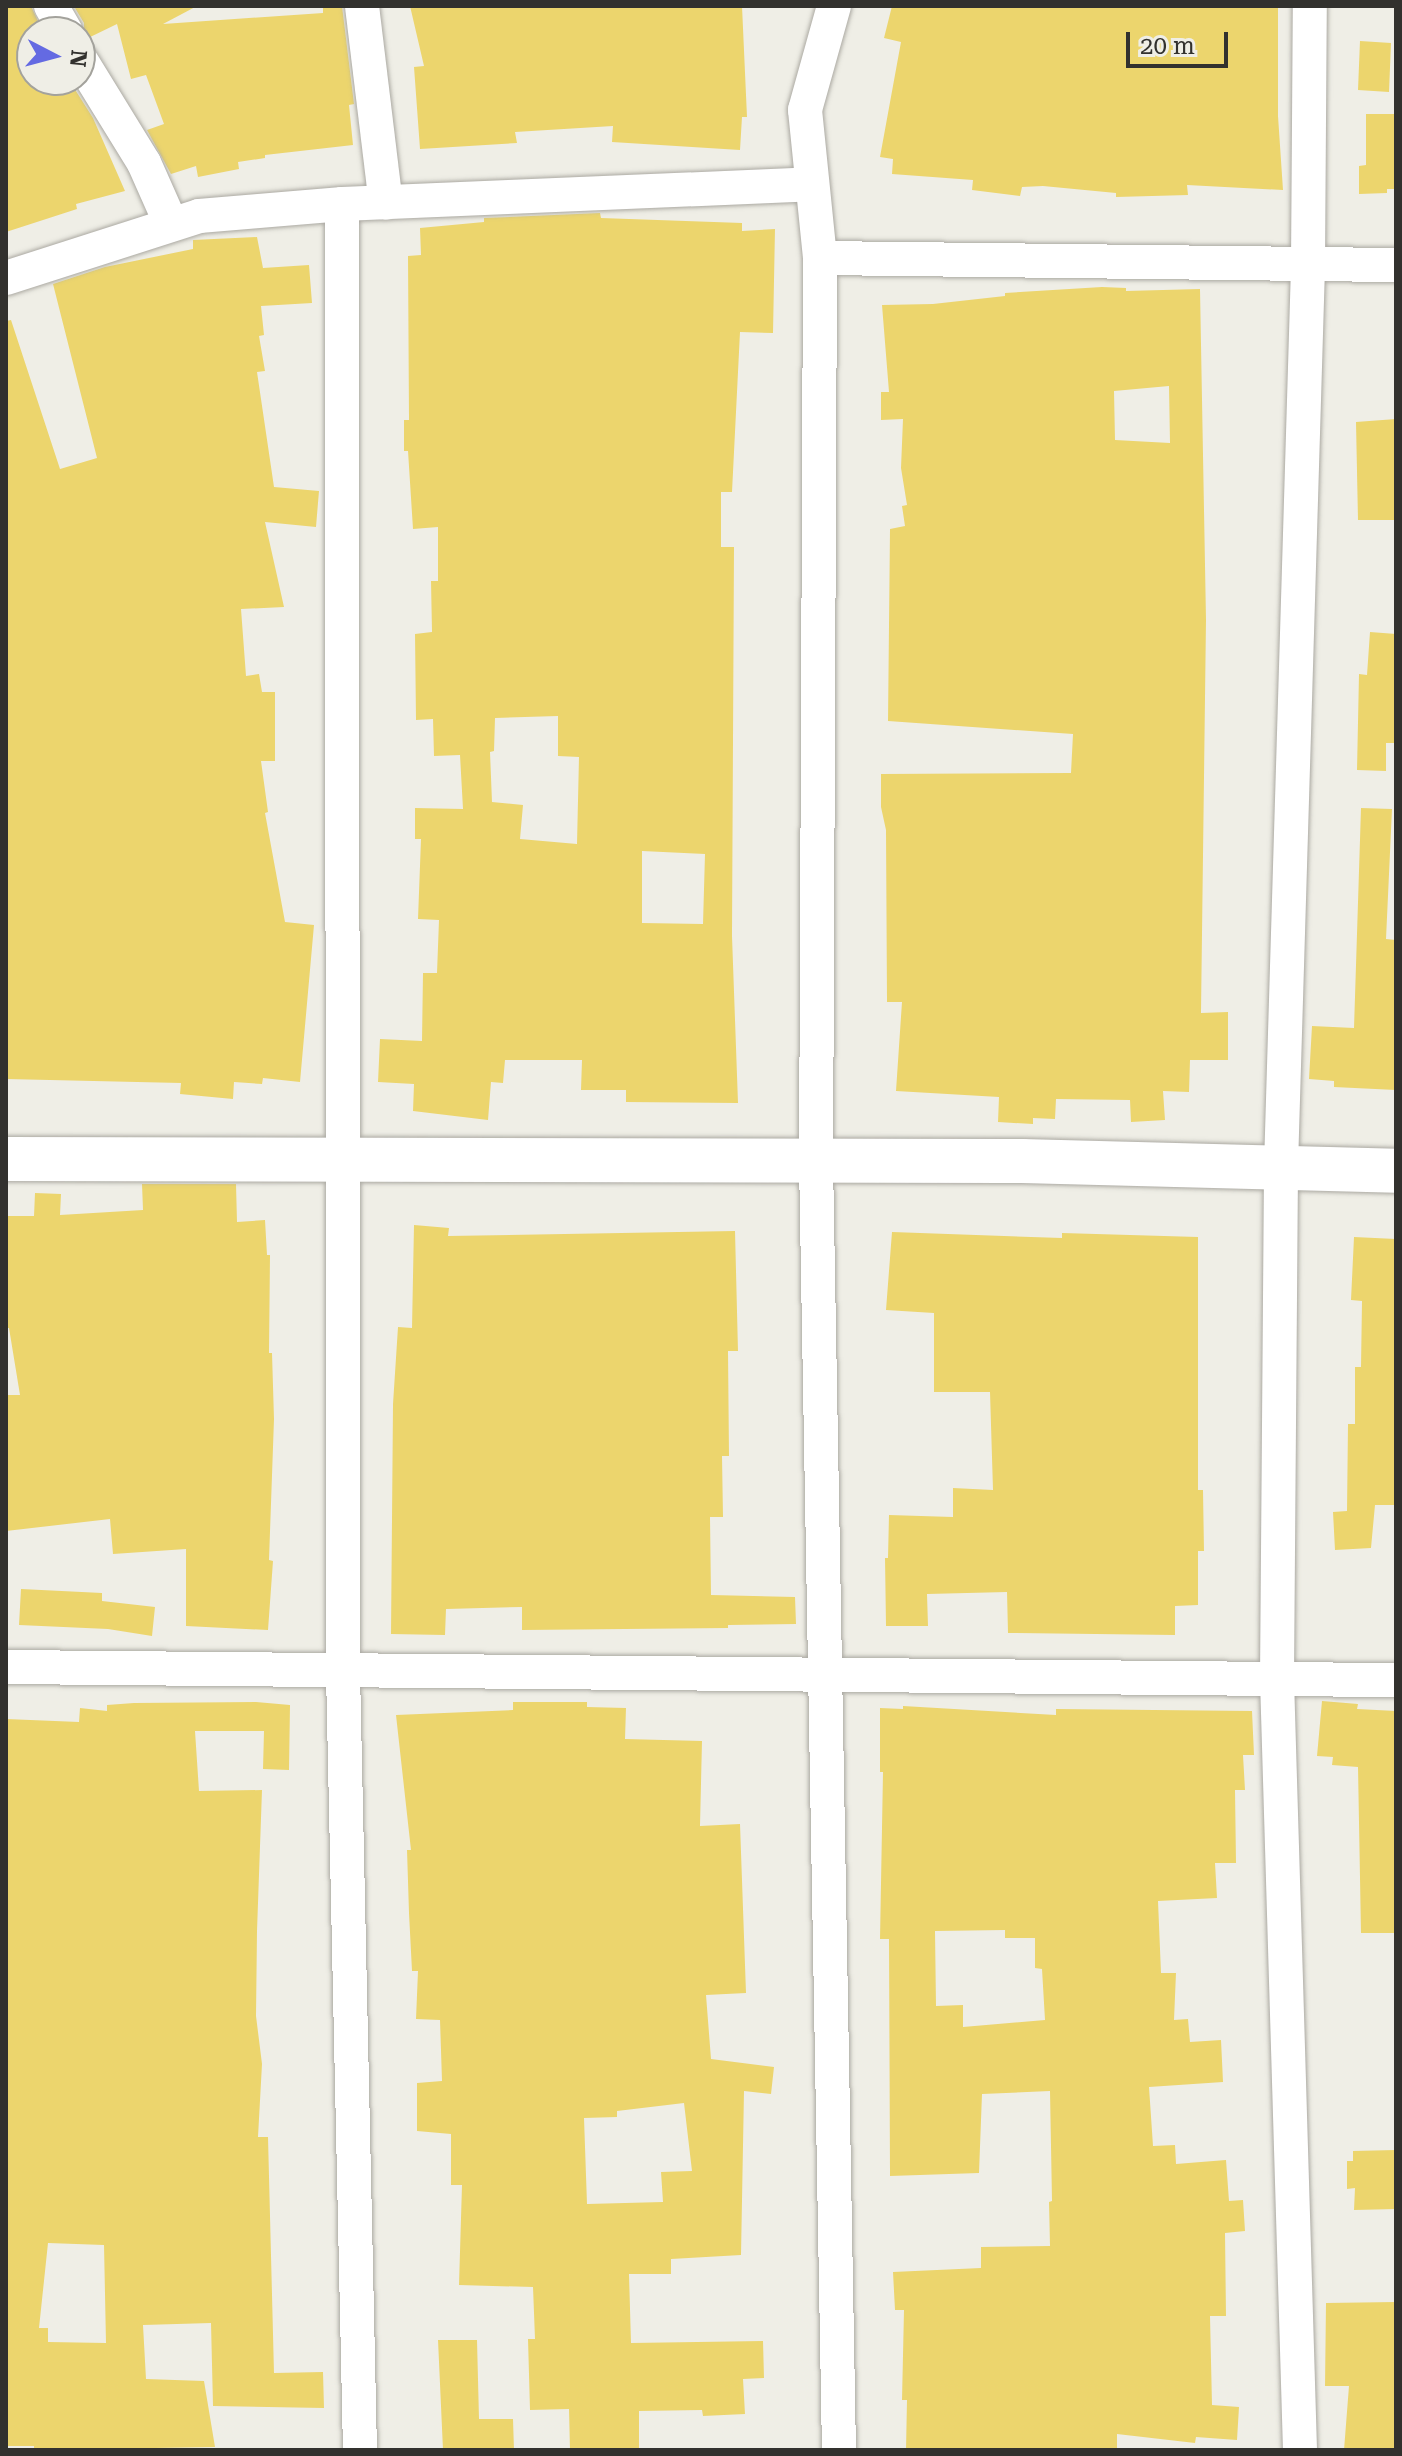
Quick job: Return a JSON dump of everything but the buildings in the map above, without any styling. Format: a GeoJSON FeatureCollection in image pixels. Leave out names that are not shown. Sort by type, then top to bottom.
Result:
{"type":"FeatureCollection","features":[{"type":"Feature","properties":{"kind":"main road"},"geometry":{"type":"LineString","coordinates":[[6,1159],[816,1161],[1281,1166],[1396,1171]]}},
{"type":"Feature","properties":{"kind":"street"},"geometry":{"type":"LineString","coordinates":[[362,6],[386,203]]}},
{"type":"Feature","properties":{"kind":"street"},"geometry":{"type":"LineString","coordinates":[[834,6],[805,110],[820,258],[816,1161],[839,2450]]}},
{"type":"Feature","properties":{"kind":"street"},"geometry":{"type":"LineString","coordinates":[[1300,2450],[1277,1679],[1281,1166],[1308,265],[1310,6]]}},
{"type":"Feature","properties":{"kind":"street"},"geometry":{"type":"LineString","coordinates":[[96,85],[144,163],[171,224]]}},
{"type":"Feature","properties":{"kind":"street"},"geometry":{"type":"LineString","coordinates":[[6,278],[199,216],[342,204],[812,184]]}},
{"type":"Feature","properties":{"kind":"street"},"geometry":{"type":"LineString","coordinates":[[342,204],[343,1672],[360,2450]]}},
{"type":"Feature","properties":{"kind":"street"},"geometry":{"type":"LineString","coordinates":[[820,258],[1396,265]]}},
{"type":"Feature","properties":{"kind":"street"},"geometry":{"type":"LineString","coordinates":[[6,1667],[1396,1680]]}}]}
